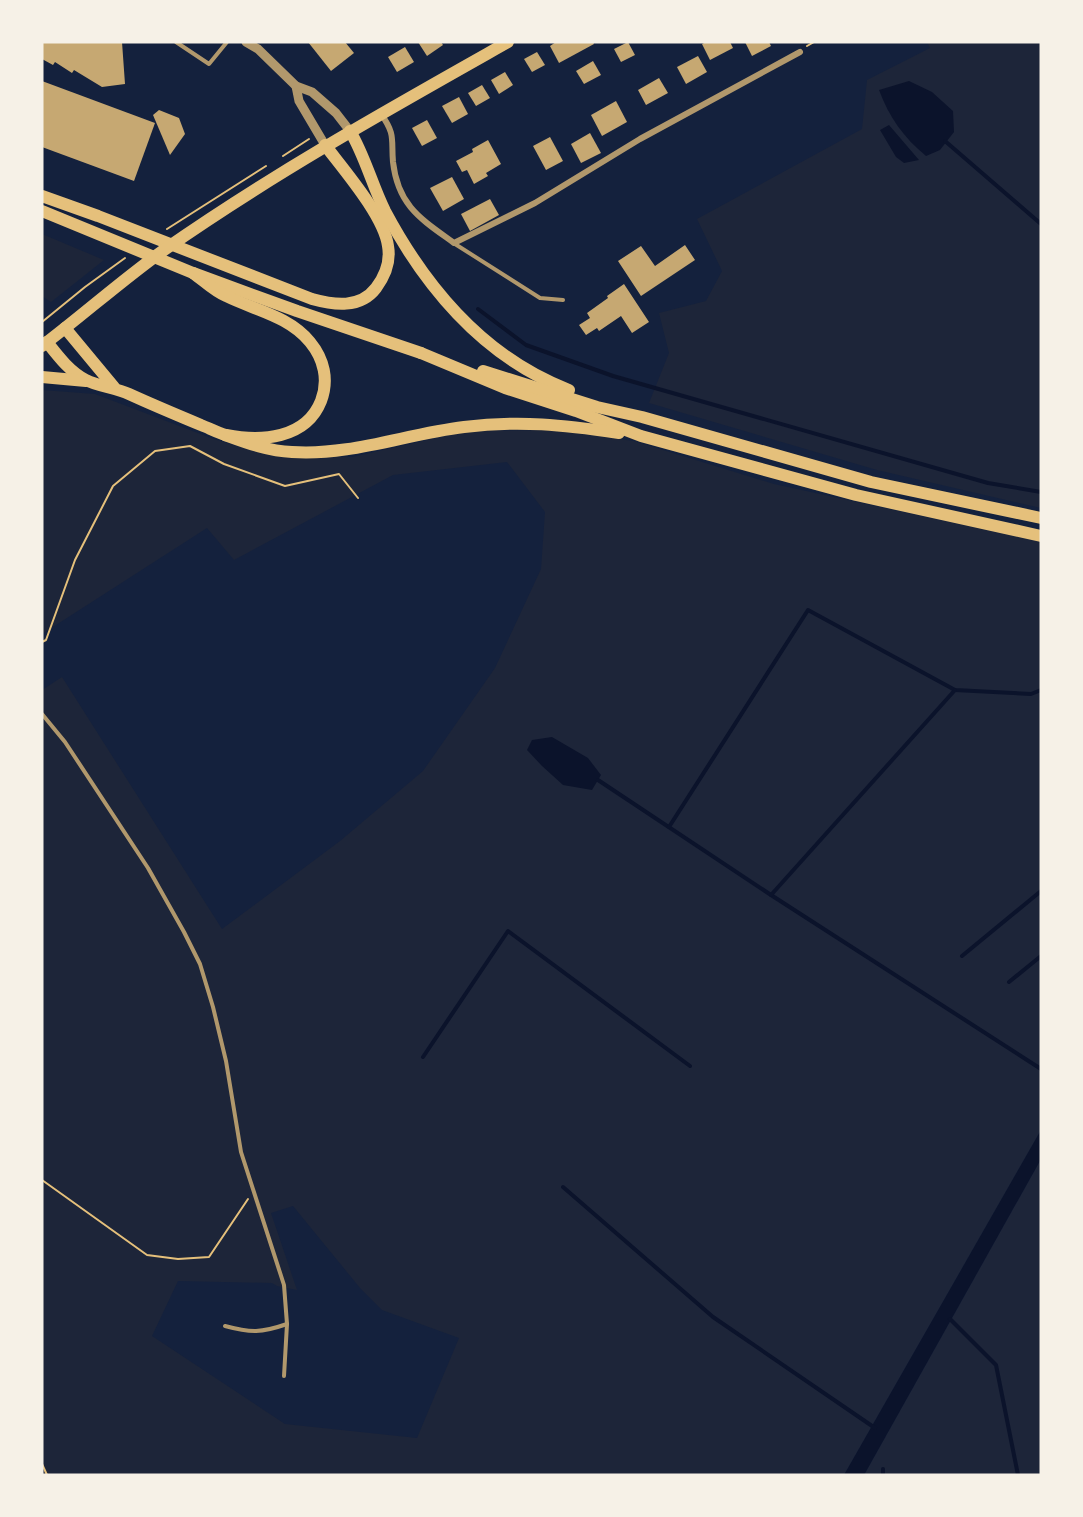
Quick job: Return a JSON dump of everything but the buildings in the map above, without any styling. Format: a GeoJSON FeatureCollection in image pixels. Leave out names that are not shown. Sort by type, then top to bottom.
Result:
{"type":"FeatureCollection","features":[{"type":"Feature","properties":{"kind":"main road"},"geometry":{"type":"LineString","coordinates":[[87,381],[45,344],[163,251],[326,145],[508,42]]}},
{"type":"Feature","properties":{"kind":"main road"},"geometry":{"type":"LineString","coordinates":[[350,131],[363,153],[385,210],[439,295],[457,315],[478,335],[536,375],[558,386],[642,417]]}},
{"type":"Feature","properties":{"kind":"main road"},"geometry":{"type":"LineString","coordinates":[[42,196],[327,303],[345,305],[358,302],[372,293],[385,276],[389,258],[388,244],[380,223],[326,145]]}},
{"type":"Feature","properties":{"kind":"main road"},"geometry":{"type":"LineString","coordinates":[[42,212],[191,272],[297,311],[422,353],[597,407],[642,417],[871,482],[1041,518]]}},
{"type":"Feature","properties":{"kind":"main road"},"geometry":{"type":"LineString","coordinates":[[191,272],[225,296],[286,322],[299,331],[314,348],[324,368],[324,393],[320,404],[306,423],[293,432],[261,438],[225,435]]}},
{"type":"Feature","properties":{"kind":"main road"},"geometry":{"type":"LineString","coordinates":[[65,328],[114,388]]}},
{"type":"Feature","properties":{"kind":"main road"},"geometry":{"type":"LineString","coordinates":[[422,353],[505,388],[576,411],[641,436],[856,495],[1041,536]]}},
{"type":"Feature","properties":{"kind":"main road"},"geometry":{"type":"LineString","coordinates":[[42,377],[87,381],[114,388],[258,447],[291,452],[340,450],[445,429],[527,422],[641,436]]}},
{"type":"Feature","properties":{"kind":"street"},"geometry":{"type":"LineString","coordinates":[[246,42],[258,49],[296,86],[312,92],[336,113],[350,131]]}},
{"type":"Feature","properties":{"kind":"street"},"geometry":{"type":"LineString","coordinates":[[381,114],[389,125],[393,138],[393,159],[401,194],[416,215],[454,243],[535,203],[640,138],[800,52]]}},
{"type":"Feature","properties":{"kind":"street"},"geometry":{"type":"LineString","coordinates":[[296,86],[299,101],[326,145]]}},
{"type":"Feature","properties":{"kind":"lane"},"geometry":{"type":"LineString","coordinates":[[176,42],[209,64],[227,42]]}},
{"type":"Feature","properties":{"kind":"lane"},"geometry":{"type":"LineString","coordinates":[[454,243],[540,297],[563,300]]}},
{"type":"Feature","properties":{"kind":"lane"},"geometry":{"type":"LineString","coordinates":[[42,714],[65,742],[148,868],[200,964],[226,1060],[241,1152],[284,1286],[286,1324],[284,1376]]}},
{"type":"Feature","properties":{"kind":"lane"},"geometry":{"type":"LineString","coordinates":[[225,1326],[249,1332],[266,1332],[286,1324]]}},
{"type":"Feature","properties":{"kind":"path"},"geometry":{"type":"LineString","coordinates":[[42,642],[46,640],[75,560],[113,486],[155,451],[190,446],[224,464],[285,486],[339,474],[358,498]]}},
{"type":"Feature","properties":{"kind":"path"},"geometry":{"type":"LineString","coordinates":[[42,1180],[147,1255],[178,1259],[209,1257],[254,1189]]}},
{"type":"Feature","properties":{"kind":"path"},"geometry":{"type":"LineString","coordinates":[[42,1464],[47,1475]]}},
{"type":"Feature","properties":{"kind":"shaded area"},"geometry":{"type":"Polygon","coordinates":[[[927,42],[1041,42],[1041,508],[877,470],[649,403],[669,353],[659,313],[706,301],[722,271],[697,219],[862,129],[867,80],[930,48],[927,42]]]}},
{"type":"Feature","properties":{"kind":"shaded area"},"geometry":{"type":"Polygon","coordinates":[[[909,81],[932,92],[953,111],[954,132],[940,150],[926,156],[898,126],[879,90],[909,81]]]}},
{"type":"Feature","properties":{"kind":"shaded area"},"geometry":{"type":"Polygon","coordinates":[[[889,125],[919,160],[904,163],[896,157],[880,130],[889,125]]]}},
{"type":"Feature","properties":{"kind":"shaded area"},"geometry":{"type":"Polygon","coordinates":[[[42,234],[104,260],[51,302],[42,296],[42,234]]]}},
{"type":"Feature","properties":{"kind":"shaded area"},"geometry":{"type":"Polygon","coordinates":[[[42,390],[95,394],[211,438],[250,450],[291,456],[352,457],[467,431],[552,430],[634,441],[774,484],[1041,542],[1041,1130],[844,1475],[42,1475],[42,690],[62,677],[222,929],[340,841],[423,771],[495,668],[541,569],[545,512],[507,462],[393,475],[234,560],[207,528],[42,634],[42,390]],[[293,1206],[271,1213],[297,1290],[272,1283],[178,1281],[152,1336],[285,1424],[417,1438],[459,1338],[382,1310],[360,1288],[293,1206]]]}},
{"type":"Feature","properties":{"kind":"shaded area"},"geometry":{"type":"Polygon","coordinates":[[[552,737],[588,758],[601,775],[592,790],[563,785],[527,750],[532,740],[552,737]]]}},
{"type":"Feature","properties":{"kind":"shaded area"},"geometry":{"type":"Polygon","coordinates":[[[1041,1130],[1041,1159],[864,1475],[844,1475],[1041,1130]]]}},
{"type":"Feature","properties":{"kind":"shaded area"},"geometry":{"type":"Polygon","coordinates":[[[1041,1159],[1041,1475],[864,1475],[1041,1159]]]}},
{"type":"Feature","properties":{"kind":"waterway"},"geometry":{"type":"LineString","coordinates":[[945,141],[1041,224]]}},
{"type":"Feature","properties":{"kind":"waterway"},"geometry":{"type":"LineString","coordinates":[[478,309],[526,345],[613,376],[988,483],[1041,492]]}},
{"type":"Feature","properties":{"kind":"waterway"},"geometry":{"type":"LineString","coordinates":[[669,827],[808,610],[955,690],[1031,694],[1041,690]]}},
{"type":"Feature","properties":{"kind":"waterway"},"geometry":{"type":"LineString","coordinates":[[771,895],[955,690]]}},
{"type":"Feature","properties":{"kind":"waterway"},"geometry":{"type":"LineString","coordinates":[[598,780],[1041,1069]]}},
{"type":"Feature","properties":{"kind":"waterway"},"geometry":{"type":"LineString","coordinates":[[962,956],[1041,891]]}},
{"type":"Feature","properties":{"kind":"waterway"},"geometry":{"type":"LineString","coordinates":[[423,1057],[508,931],[690,1066]]}},
{"type":"Feature","properties":{"kind":"waterway"},"geometry":{"type":"LineString","coordinates":[[1009,982],[1041,956]]}},
{"type":"Feature","properties":{"kind":"waterway"},"geometry":{"type":"LineString","coordinates":[[563,1187],[713,1317],[875,1428]]}},
{"type":"Feature","properties":{"kind":"waterway"},"geometry":{"type":"LineString","coordinates":[[950,1319],[996,1365],[1018,1475]]}},
{"type":"Feature","properties":{"kind":"waterway"},"geometry":{"type":"LineString","coordinates":[[883,1469],[883,1475]]}}]}
